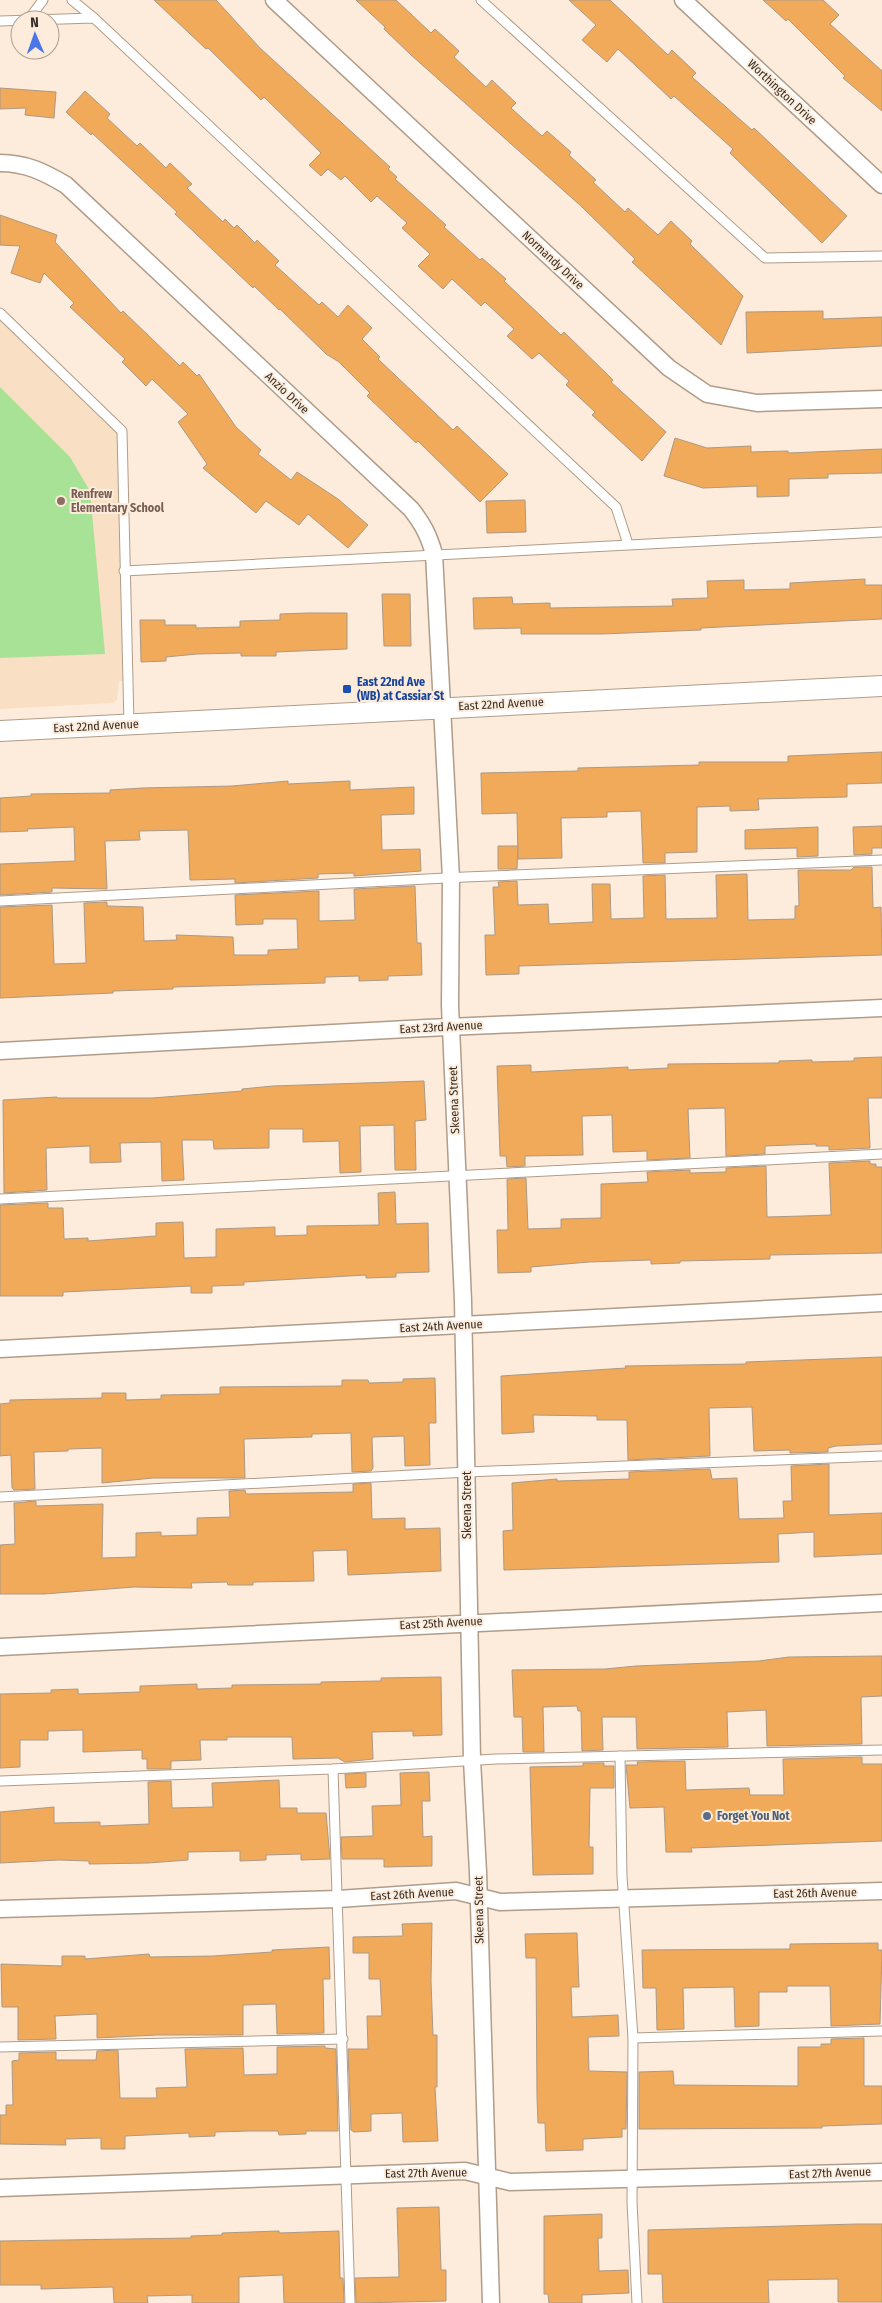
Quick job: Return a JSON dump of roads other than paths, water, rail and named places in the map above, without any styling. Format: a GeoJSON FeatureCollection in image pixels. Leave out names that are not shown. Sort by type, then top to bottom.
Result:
{"type":"FeatureCollection","features":[{"type":"Feature","properties":{"kind":"street","name":"Normandy Drive"},"geometry":{"type":"LineString","coordinates":[[274,0],[669,368],[707,394],[757,403],[882,399]]}},
{"type":"Feature","properties":{"kind":"street","name":"Worthington Drive"},"geometry":{"type":"LineString","coordinates":[[683,0],[882,184]]}},
{"type":"Feature","properties":{"kind":"street","name":"Anzio Drive"},"geometry":{"type":"LineString","coordinates":[[0,163],[16,163],[42,170],[66,185],[411,509],[426,531],[434,554],[442,708]]}},
{"type":"Feature","properties":{"kind":"street","name":"East 22nd Avenue"},"geometry":{"type":"LineString","coordinates":[[0,731],[882,686]]}},
{"type":"Feature","properties":{"kind":"street","name":"Skeena Street"},"geometry":{"type":"LineString","coordinates":[[442,708],[451,878],[451,1026],[463,1325],[472,1760],[479,1897],[491,2303]]}},
{"type":"Feature","properties":{"kind":"street","name":"East 23rd Avenue"},"geometry":{"type":"LineString","coordinates":[[0,1051],[451,1026],[882,1008]]}},
{"type":"Feature","properties":{"kind":"street","name":"East 24th Avenue"},"geometry":{"type":"LineString","coordinates":[[0,1348],[882,1303]]}},
{"type":"Feature","properties":{"kind":"street","name":"East 25th Avenue"},"geometry":{"type":"LineString","coordinates":[[0,1647],[469,1622],[882,1603]]}},
{"type":"Feature","properties":{"kind":"street","name":"East 26th Avenue"},"geometry":{"type":"LineString","coordinates":[[0,1909],[338,1898],[456,1891],[500,1902],[882,1891]]}},
{"type":"Feature","properties":{"kind":"street","name":"East 27th Avenue"},"geometry":{"type":"LineString","coordinates":[[0,2188],[465,2171],[510,2182],[882,2172]]}},
{"type":"Feature","properties":{"kind":"lane"},"geometry":{"type":"LineString","coordinates":[[72,0],[94,18],[616,507],[628,544]]}},
{"type":"Feature","properties":{"kind":"lane"},"geometry":{"type":"LineString","coordinates":[[480,0],[765,258],[882,256]]}},
{"type":"Feature","properties":{"kind":"lane"},"geometry":{"type":"LineString","coordinates":[[60,19],[94,18]]}},
{"type":"Feature","properties":{"kind":"lane"},"geometry":{"type":"LineString","coordinates":[[0,314],[122,431],[129,724]]}},
{"type":"Feature","properties":{"kind":"lane"},"geometry":{"type":"LineString","coordinates":[[124,571],[882,532]]}},
{"type":"Feature","properties":{"kind":"lane"},"geometry":{"type":"LineString","coordinates":[[0,901],[451,878],[882,860]]}},
{"type":"Feature","properties":{"kind":"lane"},"geometry":{"type":"LineString","coordinates":[[0,1199],[457,1174],[882,1154]]}},
{"type":"Feature","properties":{"kind":"lane"},"geometry":{"type":"LineString","coordinates":[[0,1497],[467,1472],[882,1456]]}},
{"type":"Feature","properties":{"kind":"lane"},"geometry":{"type":"LineString","coordinates":[[0,1781],[333,1769],[472,1760],[882,1750]]}},
{"type":"Feature","properties":{"kind":"lane"},"geometry":{"type":"LineString","coordinates":[[620,1756],[624,1898],[632,2038],[633,2178],[637,2303]]}},
{"type":"Feature","properties":{"kind":"lane"},"geometry":{"type":"LineString","coordinates":[[333,1769],[350,2303]]}},
{"type":"Feature","properties":{"kind":"lane"},"geometry":{"type":"LineString","coordinates":[[632,2038],[882,2031]]}},
{"type":"Feature","properties":{"kind":"lane"},"geometry":{"type":"LineString","coordinates":[[0,2047],[343,2039]]}},
{"type":"Feature","properties":{"kind":"place","name":"Renfrew Elementary School"},"geometry":{"type":"Point","coordinates":[61,501]}},
{"type":"Feature","properties":{"kind":"place","name":"East 22nd Ave (WB) at Cassiar St"},"geometry":{"type":"Point","coordinates":[347,689]}},
{"type":"Feature","properties":{"kind":"place","name":"Forget You Not"},"geometry":{"type":"Point","coordinates":[707,1816]}}]}
